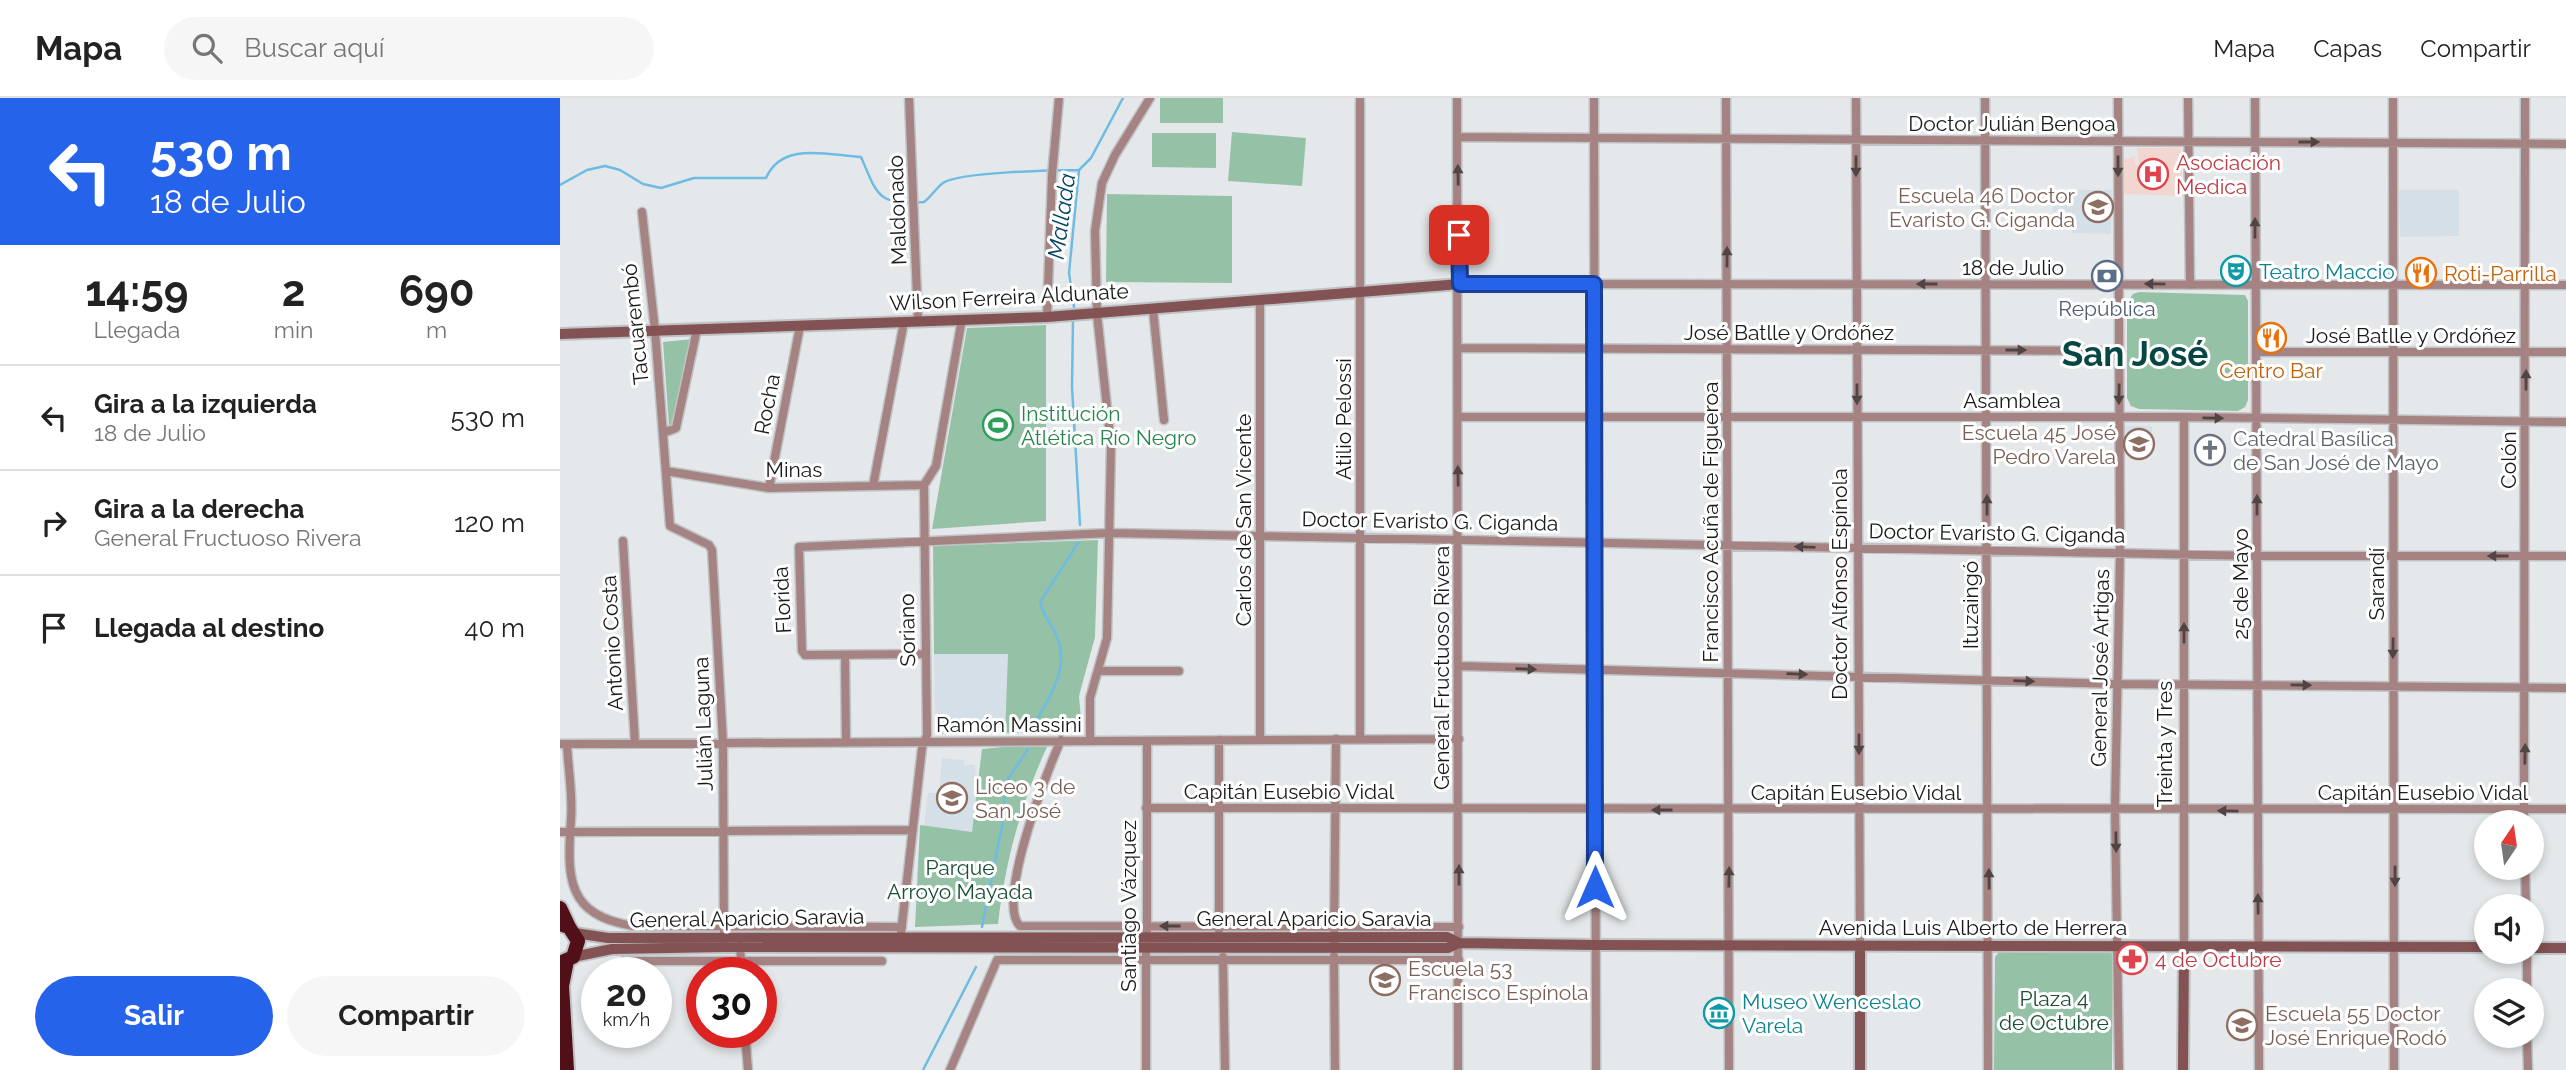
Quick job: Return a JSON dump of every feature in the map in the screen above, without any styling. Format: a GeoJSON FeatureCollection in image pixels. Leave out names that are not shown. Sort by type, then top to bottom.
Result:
{"type":"FeatureCollection","features":[{"type":"Feature","properties":{"kind":"highway"},"geometry":{"type":"LineString","coordinates":[[560,908],[577,949],[567,960],[562,986],[567,1070]]}},
{"type":"Feature","properties":{"kind":"main road","name":"Wilson Ferreira Aldunate"},"geometry":{"type":"LineString","coordinates":[[560,334],[1047,317],[1460,284]]}},
{"type":"Feature","properties":{"kind":"main road","name":"General Aparicio Saravia"},"geometry":{"type":"LineString","coordinates":[[568,928],[623,938],[1334,937],[1448,948],[1459,943]]}},
{"type":"Feature","properties":{"kind":"main road","name":"General Aparicio Saravia"},"geometry":{"type":"LineString","coordinates":[[567,960],[624,948],[723,936],[740,946],[901,936]]}},
{"type":"Feature","properties":{"kind":"main road","name":"Avenida Luis Alberto de Herrera"},"geometry":{"type":"LineString","coordinates":[[1459,943],[1860,947],[2474,947]]}},
{"type":"Feature","properties":{"kind":"main road","name":"Doctor Alfonso Espínola"},"geometry":{"type":"LineString","coordinates":[[1860,947],[1860,1070]]}},
{"type":"Feature","properties":{"kind":"main road","name":"Treinta y Tres"},"geometry":{"type":"LineString","coordinates":[[2183,1070],[2184,947]]}},
{"type":"Feature","properties":{"kind":"main road"},"geometry":{"type":"LineString","coordinates":[[2544,948],[2566,948]]}},
{"type":"Feature","properties":{"kind":"street","name":"Maldonado"},"geometry":{"type":"LineString","coordinates":[[909,98],[918,321]]}},
{"type":"Feature","properties":{"kind":"street"},"geometry":{"type":"LineString","coordinates":[[1047,317],[1052,175],[1059,98]]}},
{"type":"Feature","properties":{"kind":"street"},"geometry":{"type":"LineString","coordinates":[[1090,741],[1090,698],[1107,638],[1111,445],[1097,314],[1095,231],[1102,183],[1115,155],[1150,98]]}},
{"type":"Feature","properties":{"kind":"street","name":"Atilio Pelossi"},"geometry":{"type":"LineString","coordinates":[[1360,98],[1360,739]]}},
{"type":"Feature","properties":{"kind":"street","name":"General Fructuoso Rivera"},"geometry":{"type":"LineString","coordinates":[[1457,98],[1460,284],[1458,1070]]}},
{"type":"Feature","properties":{"kind":"street"},"geometry":{"type":"LineString","coordinates":[[1594,98],[1596,1070]]}},
{"type":"Feature","properties":{"kind":"street","name":"Francisco Acuña de Figueroa"},"geometry":{"type":"LineString","coordinates":[[1726,98],[1730,810],[1728,1070]]}},
{"type":"Feature","properties":{"kind":"street","name":"Doctor Alfonso Espínola"},"geometry":{"type":"LineString","coordinates":[[1856,98],[1860,947]]}},
{"type":"Feature","properties":{"kind":"street","name":"Ituzaingó"},"geometry":{"type":"LineString","coordinates":[[1985,98],[1988,418],[1987,810],[1990,946],[1988,1070]]}},
{"type":"Feature","properties":{"kind":"street","name":"General José Artigas"},"geometry":{"type":"LineString","coordinates":[[2118,98],[2120,553],[2115,809],[2119,1070]]}},
{"type":"Feature","properties":{"kind":"street"},"geometry":{"type":"LineString","coordinates":[[2188,98],[2190,285]]}},
{"type":"Feature","properties":{"kind":"street","name":"25 de Mayo"},"geometry":{"type":"LineString","coordinates":[[2255,98],[2259,1070]]}},
{"type":"Feature","properties":{"kind":"street","name":"Sarandí"},"geometry":{"type":"LineString","coordinates":[[2393,98],[2394,1070]]}},
{"type":"Feature","properties":{"kind":"street","name":"Colón"},"geometry":{"type":"LineString","coordinates":[[2524,809],[2525,98]]}},
{"type":"Feature","properties":{"kind":"street","name":"Doctor Julián Bengoa"},"geometry":{"type":"LineString","coordinates":[[1458,137],[2566,144]]}},
{"type":"Feature","properties":{"kind":"street","name":"Tacuarembó"},"geometry":{"type":"LineString","coordinates":[[642,212],[655,330],[670,526]]}},
{"type":"Feature","properties":{"kind":"street","name":"18 de Julio"},"geometry":{"type":"LineString","coordinates":[[1460,284],[2566,285]]}},
{"type":"Feature","properties":{"kind":"street","name":"Carlos de San Vicente"},"geometry":{"type":"LineString","coordinates":[[1260,300],[1261,740]]}},
{"type":"Feature","properties":{"kind":"street"},"geometry":{"type":"LineString","coordinates":[[1153,309],[1164,420]]}},
{"type":"Feature","properties":{"kind":"street","name":"Soriano"},"geometry":{"type":"LineString","coordinates":[[901,936],[925,741],[924,485],[936,466],[962,319]]}},
{"type":"Feature","properties":{"kind":"street"},"geometry":{"type":"LineString","coordinates":[[873,486],[904,322]]}},
{"type":"Feature","properties":{"kind":"street","name":"Rocha"},"geometry":{"type":"LineString","coordinates":[[769,488],[800,326]]}},
{"type":"Feature","properties":{"kind":"street","name":"Tacuarembó"},"geometry":{"type":"LineString","coordinates":[[663,433],[676,428],[697,329]]}},
{"type":"Feature","properties":{"kind":"street","name":"José Batlle y Ordóñez"},"geometry":{"type":"LineString","coordinates":[[1458,348],[2120,351]]}},
{"type":"Feature","properties":{"kind":"street","name":"José Batlle y Ordóñez"},"geometry":{"type":"LineString","coordinates":[[2256,352],[2566,352]]}},
{"type":"Feature","properties":{"kind":"street","name":"Asamblea"},"geometry":{"type":"LineString","coordinates":[[1458,417],[2184,417],[2566,422]]}},
{"type":"Feature","properties":{"kind":"street","name":"Treinta y Tres"},"geometry":{"type":"LineString","coordinates":[[2184,417],[2184,947]]}},
{"type":"Feature","properties":{"kind":"street","name":"Minas"},"geometry":{"type":"LineString","coordinates":[[666,471],[769,488],[924,485]]}},
{"type":"Feature","properties":{"kind":"street","name":"Julián Laguna"},"geometry":{"type":"LineString","coordinates":[[670,526],[709,545],[712,550],[723,743],[723,936]]}},
{"type":"Feature","properties":{"kind":"street","name":"Doctor Evaristo G. Ciganda"},"geometry":{"type":"LineString","coordinates":[[799,547],[923,539],[1110,533],[2184,555],[2566,556]]}},
{"type":"Feature","properties":{"kind":"street","name":"Antonio Costa"},"geometry":{"type":"LineString","coordinates":[[623,541],[635,743]]}},
{"type":"Feature","properties":{"kind":"street","name":"Florida"},"geometry":{"type":"LineString","coordinates":[[799,547],[802,652],[808,657],[845,657]]}},
{"type":"Feature","properties":{"kind":"street"},"geometry":{"type":"LineString","coordinates":[[846,741],[845,657],[925,654]]}},
{"type":"Feature","properties":{"kind":"street"},"geometry":{"type":"LineString","coordinates":[[1458,666],[1596,672],[1728,672],[2117,684],[2566,688]]}},
{"type":"Feature","properties":{"kind":"street"},"geometry":{"type":"LineString","coordinates":[[1098,671],[1179,671]]}},
{"type":"Feature","properties":{"kind":"street","name":"Ramón Massini"},"geometry":{"type":"LineString","coordinates":[[564,744],[1459,738]]}},
{"type":"Feature","properties":{"kind":"street"},"geometry":{"type":"LineString","coordinates":[[1335,1070],[1336,739]]}},
{"type":"Feature","properties":{"kind":"street","name":"General Aparicio Saravia"},"geometry":{"type":"LineString","coordinates":[[1061,740],[1036,804],[1016,879],[1014,917],[1020,926],[1147,936],[1220,937],[1334,937],[1459,927]]}},
{"type":"Feature","properties":{"kind":"street"},"geometry":{"type":"LineString","coordinates":[[1219,740],[1220,937],[1223,960],[1225,1070]]}},
{"type":"Feature","properties":{"kind":"street","name":"Santiago Vázquez"},"geometry":{"type":"LineString","coordinates":[[1146,1070],[1147,741]]}},
{"type":"Feature","properties":{"kind":"street","name":"General Aparicio Saravia"},"geometry":{"type":"LineString","coordinates":[[564,744],[571,820],[564,832],[573,888],[583,906],[592,914],[634,926],[723,936]]}},
{"type":"Feature","properties":{"kind":"street","name":"Capitán Eusebio Vidal"},"geometry":{"type":"LineString","coordinates":[[1146,808],[2257,811],[2566,809]]}},
{"type":"Feature","properties":{"kind":"street"},"geometry":{"type":"LineString","coordinates":[[564,832],[912,830]]}},
{"type":"Feature","properties":{"kind":"street"},"geometry":{"type":"LineString","coordinates":[[740,946],[741,957]]}},
{"type":"Feature","properties":{"kind":"street","name":"General Aparicio Saravia"},"geometry":{"type":"LineString","coordinates":[[777,960],[881,961]]}},
{"type":"Feature","properties":{"kind":"street","name":"General Aparicio Saravia"},"geometry":{"type":"LineString","coordinates":[[950,1070],[993,964],[997,960],[1459,960]]}},
{"type":"Feature","properties":{"kind":"street"},"geometry":{"type":"LineString","coordinates":[[746,1048],[748,1070]]}},
{"type":"Feature","properties":{"kind":"street"},"geometry":{"type":"LineString","coordinates":[[2527,1048],[2528,1070]]}},
{"type":"Feature","properties":{"kind":"shaded area","name":"Asociación Medica"},"geometry":{"type":"Polygon","coordinates":[[[2137,148],[2181,148],[2183,196],[2124,194],[2124,160],[2135,156],[2135,165],[2139,165],[2137,148]]]}},
{"type":"Feature","properties":{"kind":"shaded area"},"geometry":{"type":"Polygon","coordinates":[[[2053,190],[2112,190],[2111,234],[2072,233],[2072,212],[2053,212],[2053,190]]]}},
{"type":"Feature","properties":{"kind":"shaded area"},"geometry":{"type":"Polygon","coordinates":[[[2399,190],[2459,190],[2459,236],[2400,237],[2399,190]]]}},
{"type":"Feature","properties":{"kind":"shaded area","name":"Escuela 45 José Pedro Varela"},"geometry":{"type":"Polygon","coordinates":[[[2125,426],[2152,426],[2152,455],[2126,455],[2125,426]]]}},
{"type":"Feature","properties":{"kind":"shaded area"},"geometry":{"type":"Polygon","coordinates":[[[934,654],[1008,654],[1005,733],[935,735],[934,654]]]}},
{"type":"Feature","properties":{"kind":"shaded area","name":"Liceo 3 de San José"},"geometry":{"type":"Polygon","coordinates":[[[942,758],[964,760],[964,765],[975,765],[977,794],[972,832],[924,827],[928,793],[939,793],[942,758]]]}},
{"type":"Feature","properties":{"kind":"green space"},"geometry":{"type":"Polygon","coordinates":[[[1160,98],[1223,98],[1223,123],[1160,123],[1160,98]]]}},
{"type":"Feature","properties":{"kind":"green space"},"geometry":{"type":"Polygon","coordinates":[[[1232,132],[1306,138],[1302,186],[1228,181],[1232,132]]]}},
{"type":"Feature","properties":{"kind":"green space"},"geometry":{"type":"Polygon","coordinates":[[[1152,133],[1216,133],[1216,168],[1152,167],[1152,133]]]}},
{"type":"Feature","properties":{"kind":"green space"},"geometry":{"type":"Polygon","coordinates":[[[1107,194],[1232,196],[1232,283],[1106,282],[1107,194]]]}},
{"type":"Feature","properties":{"kind":"green space"},"geometry":{"type":"Polygon","coordinates":[[[2133,294],[2245,295],[2248,301],[2248,400],[2245,407],[2238,411],[2139,409],[2131,406],[2127,398],[2127,303],[2133,294]]]}},
{"type":"Feature","properties":{"kind":"green space","name":"Institución Atlética Río Negro"},"geometry":{"type":"Polygon","coordinates":[[[1046,325],[1046,521],[932,529],[967,328],[1046,325]]]}},
{"type":"Feature","properties":{"kind":"green space"},"geometry":{"type":"Polygon","coordinates":[[[693,339],[673,427],[669,426],[663,342],[693,339]]]}},
{"type":"Feature","properties":{"kind":"green space"},"geometry":{"type":"Polygon","coordinates":[[[1098,540],[1095,637],[1079,696],[1082,730],[1005,733],[1008,654],[934,654],[933,546],[1098,540]]]}},
{"type":"Feature","properties":{"kind":"green space","name":"Parque Arroyo Mayada"},"geometry":{"type":"Polygon","coordinates":[[[1047,747],[1015,834],[998,924],[915,927],[920,825],[972,832],[982,749],[1047,747]]]}},
{"type":"Feature","properties":{"kind":"green space","name":"Plaza 4 de Octubre"},"geometry":{"type":"Polygon","coordinates":[[[2001,950],[2113,953],[2112,1070],[1994,1070],[1995,957],[2001,950]]]}},
{"type":"Feature","properties":{"kind":"waterway","name":"Mallada"},"geometry":{"type":"LineString","coordinates":[[1074,307],[1069,273],[1079,170],[1091,158],[1123,98]]}},
{"type":"Feature","properties":{"kind":"waterway"},"geometry":{"type":"LineString","coordinates":[[560,185],[587,170],[605,166],[620,170],[643,184],[661,188],[694,178],[766,178],[773,166],[783,159],[794,155],[820,153],[861,157],[871,181],[881,195],[897,202],[908,203],[924,202],[943,183],[967,176],[1079,170]]}},
{"type":"Feature","properties":{"kind":"waterway","name":"Mallada"},"geometry":{"type":"LineString","coordinates":[[1073,320],[1072,387],[1080,525]]}},
{"type":"Feature","properties":{"kind":"waterway","name":"Mallada"},"geometry":{"type":"LineString","coordinates":[[1034,725],[1056,683],[1061,661],[1057,637],[1040,602],[1078,543]]}},
{"type":"Feature","properties":{"kind":"waterway","name":"Mallada"},"geometry":{"type":"LineString","coordinates":[[982,927],[1002,826],[1006,782],[1028,749]]}},
{"type":"Feature","properties":{"kind":"waterway","name":"Mallada"},"geometry":{"type":"LineString","coordinates":[[923,1070],[976,967]]}},
{"type":"Feature","properties":{"kind":"place","name":"Asociación Medica"},"geometry":{"type":"Point","coordinates":[2153,174]}},
{"type":"Feature","properties":{"kind":"place","name":"Escuela 46 Doctor Evaristo G. Ciganda"},"geometry":{"type":"Point","coordinates":[2098,207]}},
{"type":"Feature","properties":{"kind":"place","name":"Teatro Maccio"},"geometry":{"type":"Point","coordinates":[2236,271]}},
{"type":"Feature","properties":{"kind":"place","name":"Roti-Parrilla"},"geometry":{"type":"Point","coordinates":[2421,273]}},
{"type":"Feature","properties":{"kind":"place","name":"República"},"geometry":{"type":"Point","coordinates":[2107,276]}},
{"type":"Feature","properties":{"kind":"place","name":"Centro Bar"},"geometry":{"type":"Point","coordinates":[2271,338]}},
{"type":"Feature","properties":{"kind":"place","name":"Institución Atlética Río Negro"},"geometry":{"type":"Point","coordinates":[998,425]}},
{"type":"Feature","properties":{"kind":"place","name":"Escuela 45 José Pedro Varela"},"geometry":{"type":"Point","coordinates":[2139,444]}},
{"type":"Feature","properties":{"kind":"place","name":"Catedral Basílica de San José de Mayo"},"geometry":{"type":"Point","coordinates":[2210,450]}},
{"type":"Feature","properties":{"kind":"place","name":"Liceo 3 de San José"},"geometry":{"type":"Point","coordinates":[952,798]}},
{"type":"Feature","properties":{"kind":"place","name":"4 de Octubre"},"geometry":{"type":"Point","coordinates":[2132,959]}},
{"type":"Feature","properties":{"kind":"place","name":"Escuela 53 Francisco Espínola"},"geometry":{"type":"Point","coordinates":[1385,980]}},
{"type":"Feature","properties":{"kind":"place","name":"Museo Wenceslao Varela"},"geometry":{"type":"Point","coordinates":[1719,1013]}},
{"type":"Feature","properties":{"kind":"place","name":"Escuela 55 Doctor José Enrique Rodó"},"geometry":{"type":"Point","coordinates":[2242,1025]}},
{"type":"Feature","properties":{"kind":"district","name":"San José"},"geometry":{"type":"Point","coordinates":[2135,353]}},
{"type":"Feature","properties":{"kind":"route"},"geometry":{"type":"LineString","coordinates":[[1459,235],[1460,284],[1594,284],[1597,541],[1595,887]]}}]}
